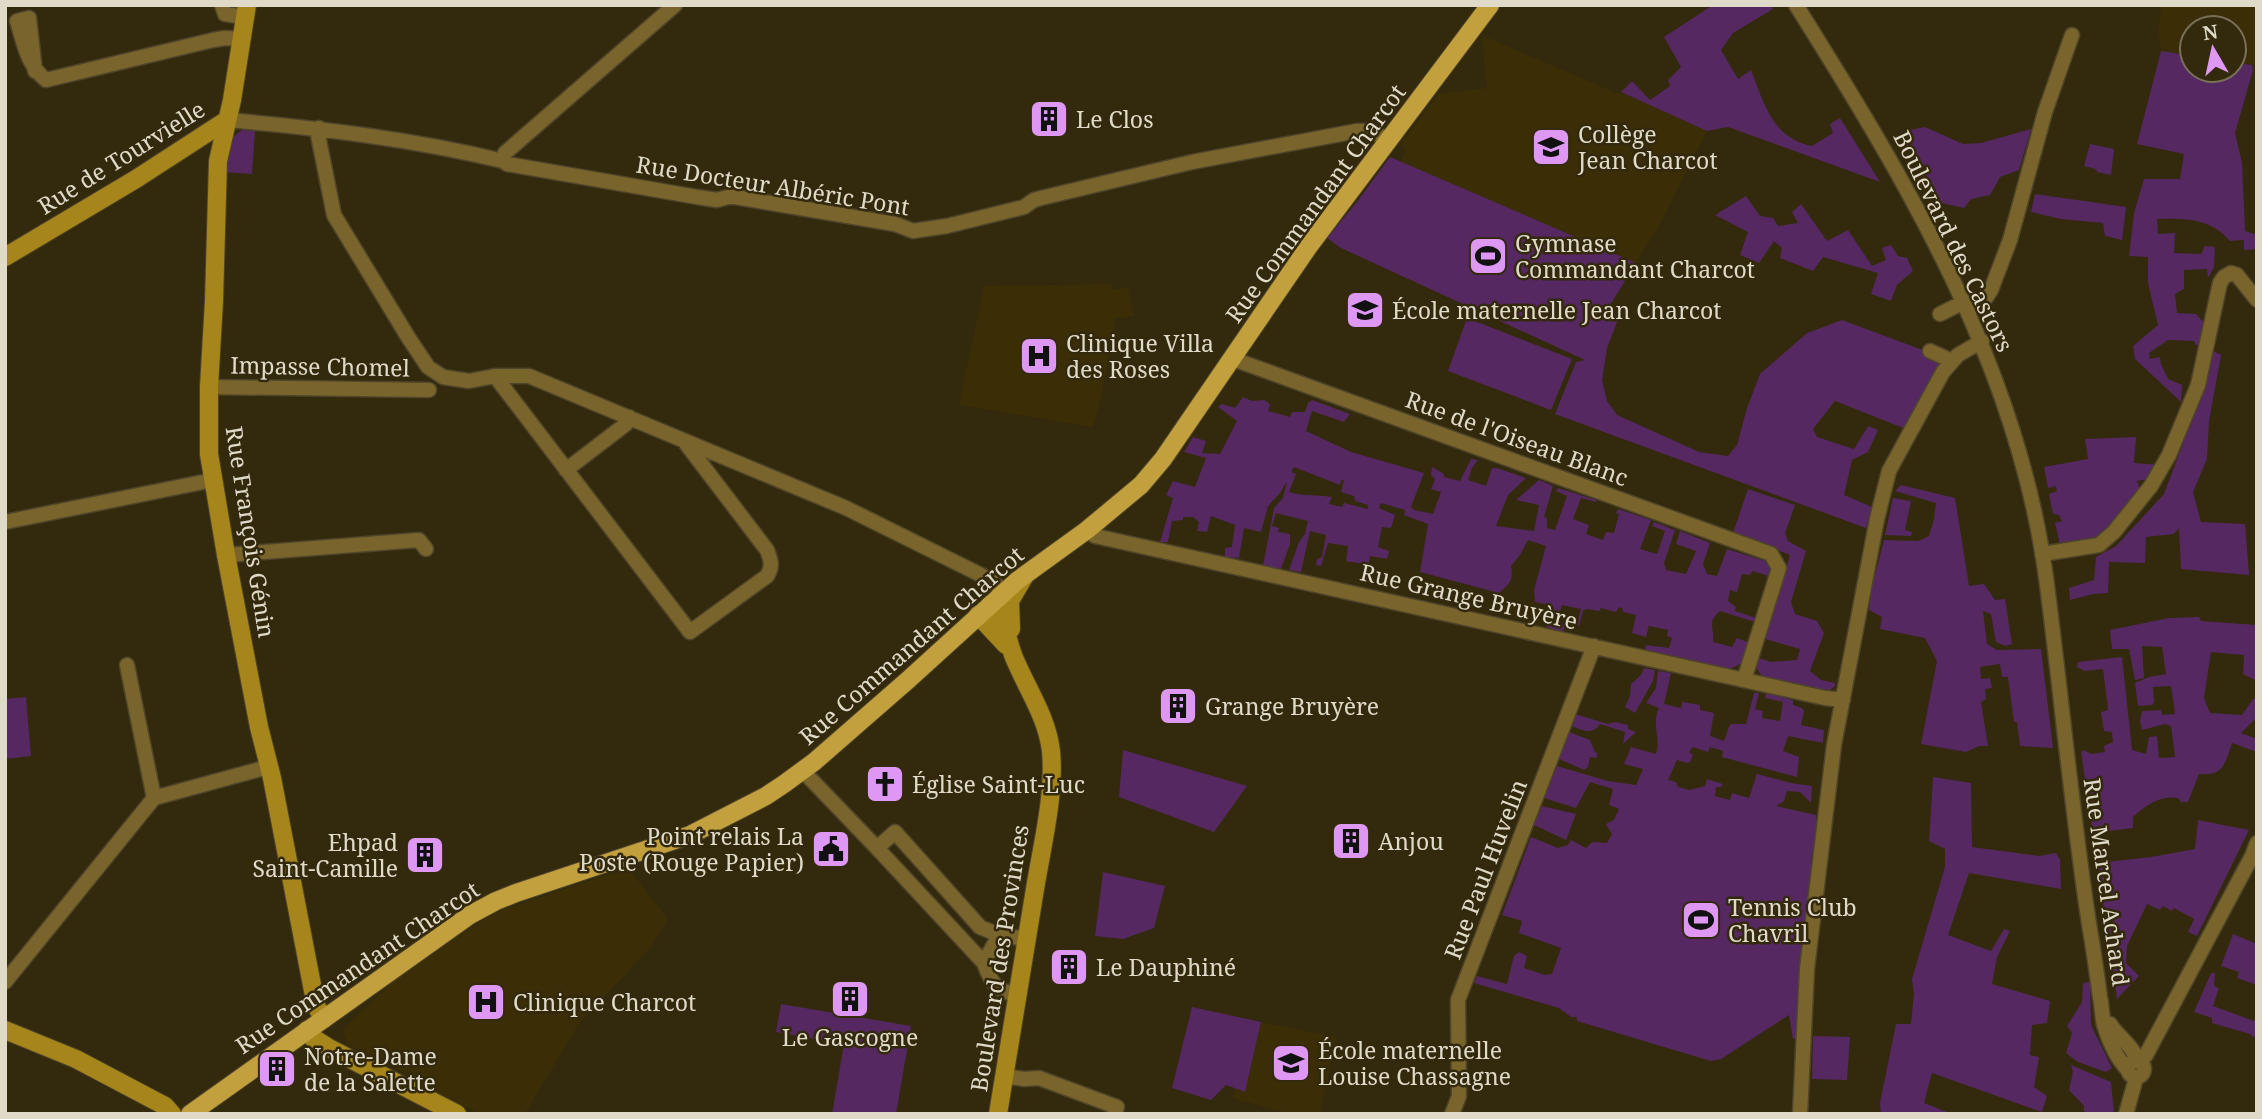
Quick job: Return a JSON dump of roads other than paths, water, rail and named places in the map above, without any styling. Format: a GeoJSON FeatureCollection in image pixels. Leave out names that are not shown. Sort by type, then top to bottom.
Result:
{"type":"FeatureCollection","features":[{"type":"Feature","properties":{"kind":"main road","name":"Rue Commandant Charcot"},"geometry":{"type":"LineString","coordinates":[[190,1114],[470,915],[496,901],[690,835],[766,796],[802,771],[1004,593],[1141,485],[1163,460],[1309,246],[1490,5]]}},
{"type":"Feature","properties":{"kind":"main road","name":"Rue François Génin"},"geometry":{"type":"LineString","coordinates":[[246,11],[234,38],[227,120],[218,161],[208,429],[213,480],[226,555],[316,1006],[324,1019]]}},
{"type":"Feature","properties":{"kind":"main road","name":"Rue de Tourvielle"},"geometry":{"type":"LineString","coordinates":[[5,257],[136,179],[227,120]]}},
{"type":"Feature","properties":{"kind":"main road","name":"Boulevard des Provinces"},"geometry":{"type":"LineString","coordinates":[[1011,650],[1010,601],[1025,576]]}},
{"type":"Feature","properties":{"kind":"main road","name":"Boulevard des Provinces"},"geometry":{"type":"LineString","coordinates":[[984,610],[999,615],[1011,650],[1039,706],[1051,751],[1052,773],[998,1114]]}},
{"type":"Feature","properties":{"kind":"main road"},"geometry":{"type":"LineString","coordinates":[[5,1030],[76,1059],[165,1106],[172,1114]]}},
{"type":"Feature","properties":{"kind":"main road"},"geometry":{"type":"LineString","coordinates":[[307,1030],[313,1038],[329,1048],[457,1114]]}},
{"type":"Feature","properties":{"kind":"street"},"geometry":{"type":"LineString","coordinates":[[503,161],[505,152],[675,5]]}},
{"type":"Feature","properties":{"kind":"street","name":"Boulevard des Castors"},"geometry":{"type":"LineString","coordinates":[[1796,5],[1858,103],[1895,168],[1982,341],[2024,468],[2042,554],[2067,762]]}},
{"type":"Feature","properties":{"kind":"street"},"geometry":{"type":"LineString","coordinates":[[28,12],[40,76],[234,38],[224,9],[246,11]]}},
{"type":"Feature","properties":{"kind":"street"},"geometry":{"type":"LineString","coordinates":[[1940,314],[1983,302],[1991,290],[2005,253],[2045,112],[2072,36]]}},
{"type":"Feature","properties":{"kind":"street","name":"Rue Docteur Albéric Pont"},"geometry":{"type":"LineString","coordinates":[[227,120],[319,128],[697,198],[717,200],[735,197],[895,224],[913,230],[958,223],[1024,207],[1041,198],[1231,154],[1357,131],[1374,131],[1388,141]]}},
{"type":"Feature","properties":{"kind":"street"},"geometry":{"type":"LineString","coordinates":[[319,128],[318,135],[334,215],[428,367],[443,377],[469,381],[495,376],[528,376],[846,508],[979,574],[993,582],[1004,593]]}},
{"type":"Feature","properties":{"kind":"street"},"geometry":{"type":"LineString","coordinates":[[2042,554],[2099,545],[2114,532],[2151,486],[2169,455],[2198,386],[2218,290],[2224,277],[2231,273],[2237,275],[2257,300]]}},
{"type":"Feature","properties":{"kind":"street"},"geometry":{"type":"LineString","coordinates":[[1800,1114],[1807,969],[1834,745],[1855,642],[1856,621],[1889,471],[1943,372],[1970,346],[1982,341]]}},
{"type":"Feature","properties":{"kind":"street"},"geometry":{"type":"LineString","coordinates":[[1930,351],[1952,361]]}},
{"type":"Feature","properties":{"kind":"street","name":"Rue de l'Oiseau Blanc"},"geometry":{"type":"LineString","coordinates":[[1233,359],[1771,554],[1779,568],[1744,680]]}},
{"type":"Feature","properties":{"kind":"street"},"geometry":{"type":"LineString","coordinates":[[495,376],[690,632],[767,576],[771,571],[771,560],[767,550],[682,439]]}},
{"type":"Feature","properties":{"kind":"street","name":"Impasse Chomel"},"geometry":{"type":"LineString","coordinates":[[209,387],[429,390]]}},
{"type":"Feature","properties":{"kind":"street"},"geometry":{"type":"LineString","coordinates":[[566,470],[626,424],[629,417]]}},
{"type":"Feature","properties":{"kind":"street"},"geometry":{"type":"LineString","coordinates":[[5,522],[213,480]]}},
{"type":"Feature","properties":{"kind":"street","name":"Rue Grange Bruyère"},"geometry":{"type":"LineString","coordinates":[[1087,530],[1094,536],[1843,700]]}},
{"type":"Feature","properties":{"kind":"street"},"geometry":{"type":"LineString","coordinates":[[226,555],[418,540],[426,549]]}},
{"type":"Feature","properties":{"kind":"street","name":"Rue Paul Huvelin"},"geometry":{"type":"LineString","coordinates":[[1452,1114],[1459,1096],[1458,1000],[1594,646]]}},
{"type":"Feature","properties":{"kind":"street"},"geometry":{"type":"LineString","coordinates":[[127,664],[154,798]]}},
{"type":"Feature","properties":{"kind":"street","name":"Rue Marcel Achard"},"geometry":{"type":"LineString","coordinates":[[2067,762],[2102,1009],[2117,1035],[2136,1052],[2135,1068]]}},
{"type":"Feature","properties":{"kind":"street"},"geometry":{"type":"LineString","coordinates":[[5,982],[154,798],[268,767]]}},
{"type":"Feature","properties":{"kind":"street"},"geometry":{"type":"LineString","coordinates":[[802,771],[984,963],[996,987],[1006,993],[1018,995]]}},
{"type":"Feature","properties":{"kind":"street"},"geometry":{"type":"LineString","coordinates":[[877,848],[895,832],[984,930],[1027,939]]}},
{"type":"Feature","properties":{"kind":"street"},"geometry":{"type":"LineString","coordinates":[[2126,1114],[2135,1068],[2146,1055],[2192,973],[2257,843]]}},
{"type":"Feature","properties":{"kind":"street"},"geometry":{"type":"LineString","coordinates":[[969,947],[980,941],[984,930]]}},
{"type":"Feature","properties":{"kind":"street"},"geometry":{"type":"LineString","coordinates":[[984,963],[999,935]]}},
{"type":"Feature","properties":{"kind":"street"},"geometry":{"type":"LineString","coordinates":[[1005,1076],[1024,1079],[1113,1114]]}},
{"type":"Feature","properties":{"kind":"place","name":"Le Clos"},"geometry":{"type":"Point","coordinates":[1049,119]}},
{"type":"Feature","properties":{"kind":"place","name":"Collège Jean Charcot"},"geometry":{"type":"Point","coordinates":[1551,147]}},
{"type":"Feature","properties":{"kind":"place","name":"Gymnase Commandant Charcot"},"geometry":{"type":"Point","coordinates":[1488,256]}},
{"type":"Feature","properties":{"kind":"place","name":"École maternelle Jean Charcot"},"geometry":{"type":"Point","coordinates":[1365,310]}},
{"type":"Feature","properties":{"kind":"place","name":"Clinique Villa des Roses"},"geometry":{"type":"Point","coordinates":[1039,356]}},
{"type":"Feature","properties":{"kind":"place","name":"Grange Bruyère"},"geometry":{"type":"Point","coordinates":[1178,706]}},
{"type":"Feature","properties":{"kind":"place","name":"Église Saint-Luc"},"geometry":{"type":"Point","coordinates":[885,784]}},
{"type":"Feature","properties":{"kind":"place","name":"Anjou"},"geometry":{"type":"Point","coordinates":[1351,841]}},
{"type":"Feature","properties":{"kind":"place","name":"Point relais La Poste (Rouge Papier)"},"geometry":{"type":"Point","coordinates":[831,849]}},
{"type":"Feature","properties":{"kind":"place","name":"Ehpad Saint-Camille"},"geometry":{"type":"Point","coordinates":[425,855]}},
{"type":"Feature","properties":{"kind":"place","name":"Tennis Club Chavril"},"geometry":{"type":"Point","coordinates":[1701,920]}},
{"type":"Feature","properties":{"kind":"place","name":"Le Dauphiné"},"geometry":{"type":"Point","coordinates":[1069,967]}},
{"type":"Feature","properties":{"kind":"place","name":"Le Gascogne"},"geometry":{"type":"Point","coordinates":[850,999]}},
{"type":"Feature","properties":{"kind":"place","name":"Clinique Charcot"},"geometry":{"type":"Point","coordinates":[486,1002]}},
{"type":"Feature","properties":{"kind":"place","name":"École maternelle Louise Chassagne"},"geometry":{"type":"Point","coordinates":[1291,1063]}},
{"type":"Feature","properties":{"kind":"place","name":"Notre-Dame de la Salette"},"geometry":{"type":"Point","coordinates":[277,1069]}}]}
